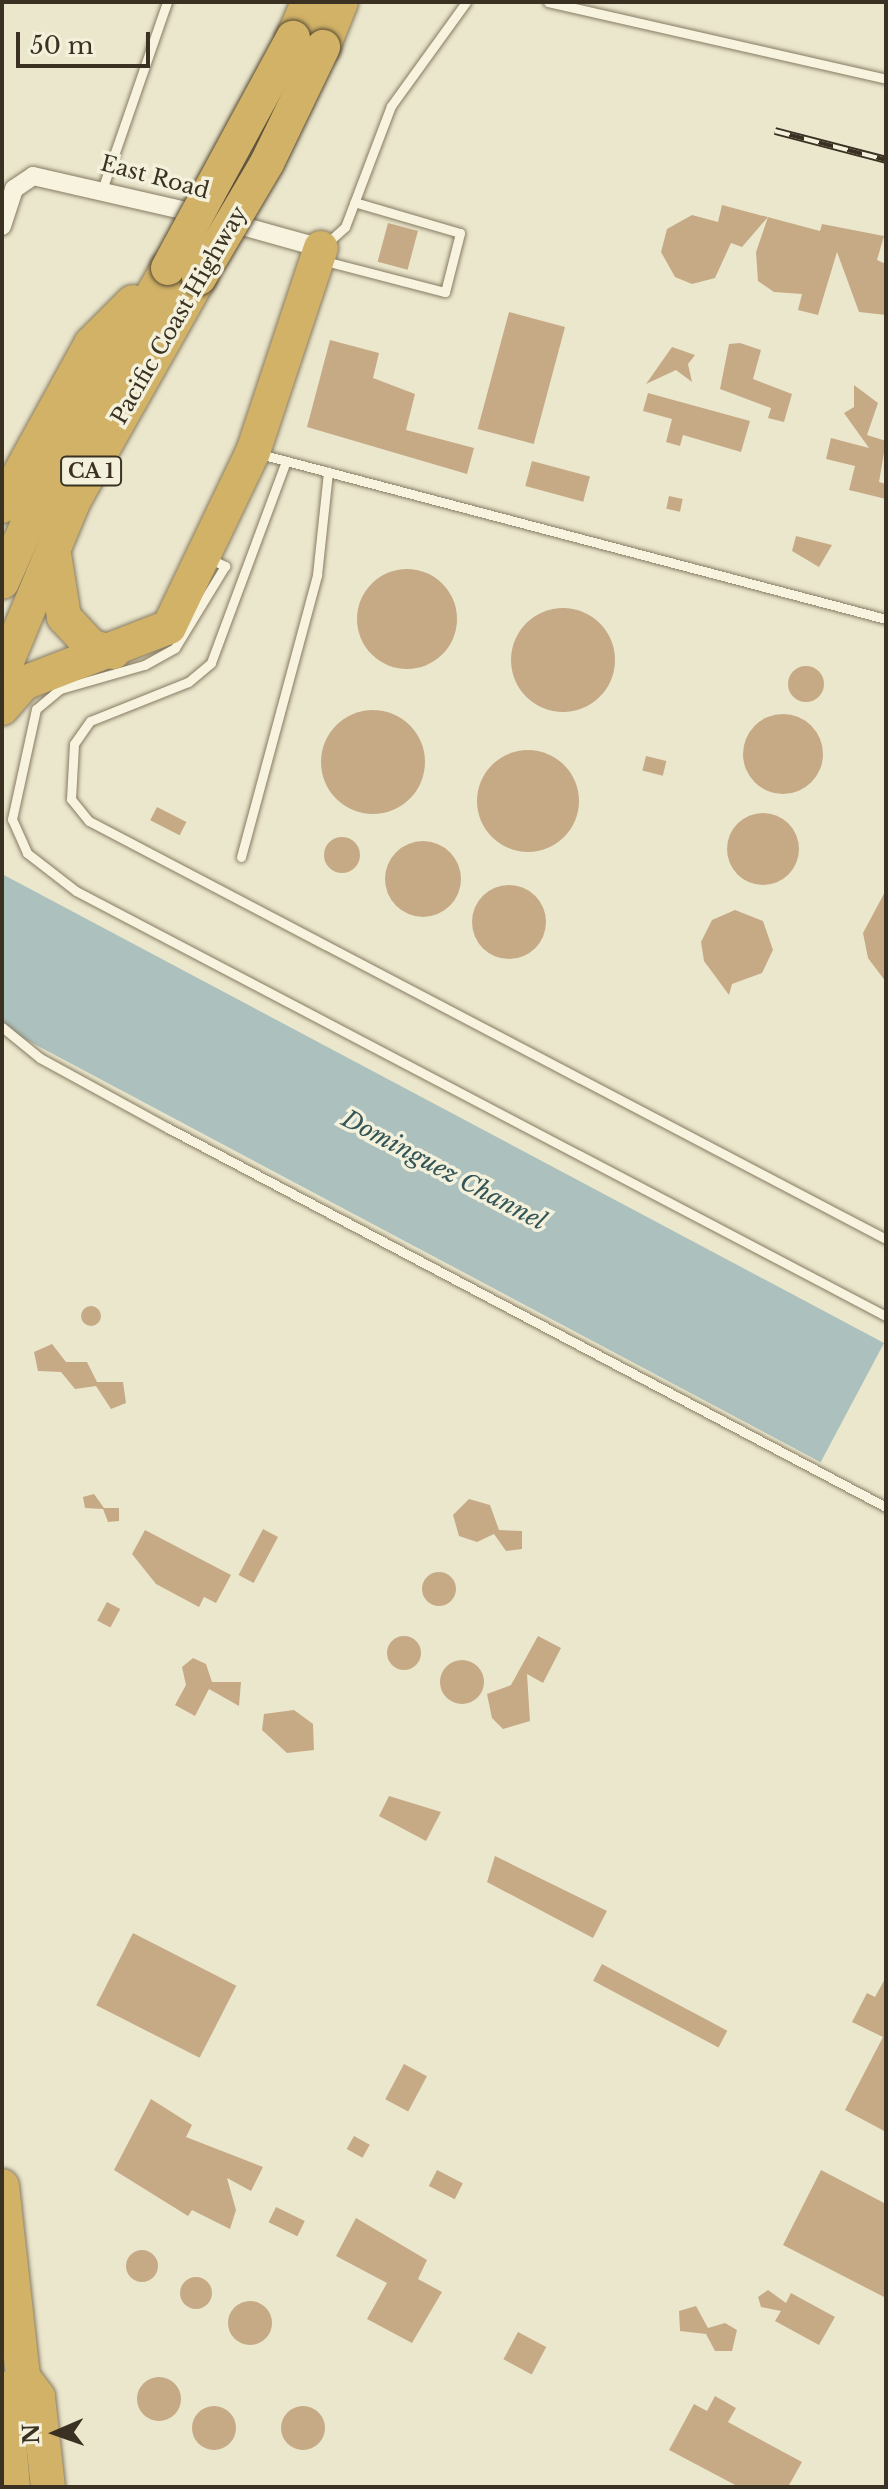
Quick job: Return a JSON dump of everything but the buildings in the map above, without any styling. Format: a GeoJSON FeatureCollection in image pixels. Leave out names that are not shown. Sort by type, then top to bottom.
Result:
{"type":"FeatureCollection","features":[{"type":"Feature","properties":{"kind":"highway","name":"Pacific Coast Highway"},"geometry":{"type":"LineString","coordinates":[[2,582],[45,485],[184,273],[267,163],[308,42],[308,2]]}},
{"type":"Feature","properties":{"kind":"highway","name":"Pacific Coast Highway"},"geometry":{"type":"LineString","coordinates":[[308,42],[341,2]]}},
{"type":"Feature","properties":{"kind":"highway"},"geometry":{"type":"LineString","coordinates":[[2,708],[24,683],[113,652],[169,627],[206,557],[253,452],[320,253]]}},
{"type":"Feature","properties":{"kind":"highway","name":"Pacific Coast Highway"},"geometry":{"type":"LineString","coordinates":[[2,673],[54,546],[184,273]]}},
{"type":"Feature","properties":{"kind":"highway"},"geometry":{"type":"LineString","coordinates":[[2,506],[91,344],[184,273]]}},
{"type":"Feature","properties":{"kind":"highway"},"geometry":{"type":"LineString","coordinates":[[54,546],[64,617],[92,647],[113,652]]}},
{"type":"Feature","properties":{"kind":"highway"},"geometry":{"type":"LineString","coordinates":[[2,2186],[22,2390],[48,2487]]}},
{"type":"Feature","properties":{"kind":"highway"},"geometry":{"type":"LineString","coordinates":[[13,2487],[22,2390]]}},
{"type":"Feature","properties":{"kind":"street","name":"East Road"},"geometry":{"type":"LineString","coordinates":[[2,226],[21,180],[103,187],[320,253]]}},
{"type":"Feature","properties":{"kind":"lane"},"geometry":{"type":"LineString","coordinates":[[103,187],[167,2]]}},
{"type":"Feature","properties":{"kind":"lane"},"geometry":{"type":"LineString","coordinates":[[354,202],[460,233],[445,292],[320,253],[345,227],[354,202],[391,106],[466,2]]}},
{"type":"Feature","properties":{"kind":"lane"},"geometry":{"type":"LineString","coordinates":[[548,2],[886,79]]}},
{"type":"Feature","properties":{"kind":"lane"},"geometry":{"type":"LineString","coordinates":[[253,452],[886,619]]}},
{"type":"Feature","properties":{"kind":"lane"},"geometry":{"type":"LineString","coordinates":[[286,461],[211,663],[188,682],[90,721],[74,744],[71,799],[89,821],[886,1239]]}},
{"type":"Feature","properties":{"kind":"lane"},"geometry":{"type":"LineString","coordinates":[[241,857],[317,575],[328,472]]}},
{"type":"Feature","properties":{"kind":"lane"},"geometry":{"type":"LineString","coordinates":[[206,557],[225,566],[175,648],[144,665],[60,689],[36,709],[12,819],[27,853],[76,891],[886,1316]]}},
{"type":"Feature","properties":{"kind":"lane"},"geometry":{"type":"LineString","coordinates":[[2,1027],[40,1058],[168,1128],[886,1507]]}},
{"type":"Feature","properties":{"kind":"water","name":"Dominguez Channel"},"geometry":{"type":"Polygon","coordinates":[[[2,874],[884,1343],[821,1462],[2,1027],[2,874]]]}},
{"type":"Feature","properties":{"kind":"railway"},"geometry":{"type":"LineString","coordinates":[[775,131],[886,160]]}}]}
